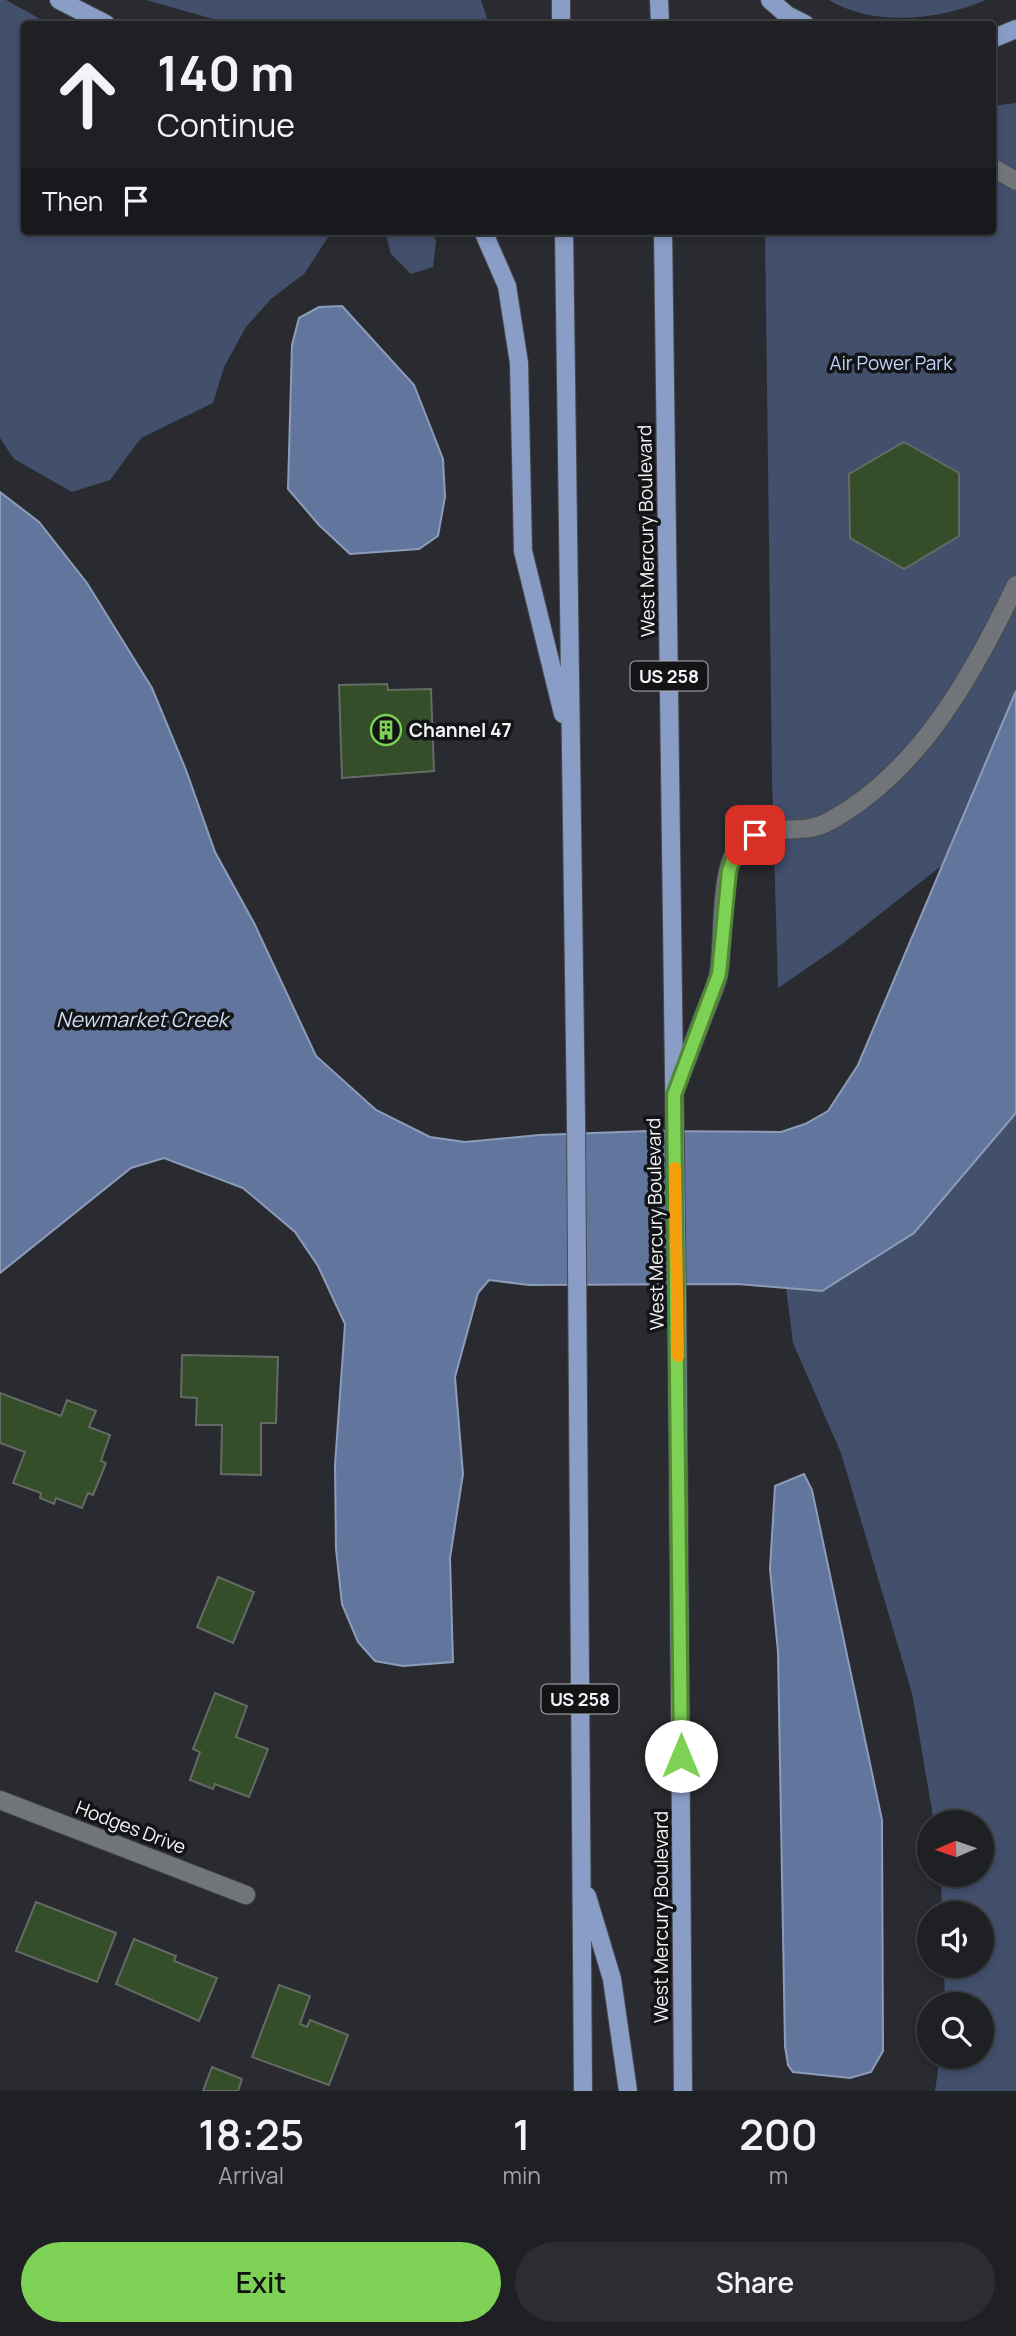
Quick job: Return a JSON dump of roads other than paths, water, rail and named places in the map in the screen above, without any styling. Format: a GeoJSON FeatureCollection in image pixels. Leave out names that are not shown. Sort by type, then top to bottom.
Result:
{"type":"FeatureCollection","features":[{"type":"Feature","properties":{"kind":"main road"},"geometry":{"type":"LineString","coordinates":[[59,0],[100,21]]}},
{"type":"Feature","properties":{"kind":"main road"},"geometry":{"type":"LineString","coordinates":[[561,0],[561,21]]}},
{"type":"Feature","properties":{"kind":"main road"},"geometry":{"type":"LineString","coordinates":[[659,0],[660,21]]}},
{"type":"Feature","properties":{"kind":"main road"},"geometry":{"type":"LineString","coordinates":[[770,0],[787,15],[799,21]]}},
{"type":"Feature","properties":{"kind":"main road"},"geometry":{"type":"LineString","coordinates":[[996,36],[1016,29]]}},
{"type":"Feature","properties":{"kind":"main road"},"geometry":{"type":"LineString","coordinates":[[485,235],[507,286],[519,363],[523,551],[570,746]]}},
{"type":"Feature","properties":{"kind":"main road","name":"US 258"},"geometry":{"type":"LineString","coordinates":[[564,235],[576,1122],[583,2091]]}},
{"type":"Feature","properties":{"kind":"main road","name":"West Mercury Boulevard"},"geometry":{"type":"LineString","coordinates":[[663,235],[677,1305],[683,2091]]}},
{"type":"Feature","properties":{"kind":"main road"},"geometry":{"type":"LineString","coordinates":[[581,1876],[612,1979],[628,2091]]}},
{"type":"Feature","properties":{"kind":"street"},"geometry":{"type":"LineString","coordinates":[[996,169],[1016,181]]}},
{"type":"Feature","properties":{"kind":"street"},"geometry":{"type":"LineString","coordinates":[[674,1095],[719,974],[724,904],[729,871],[737,848],[755,835],[775,828],[801,829],[824,825],[846,812],[888,778],[946,712],[992,635],[1016,585]]}},
{"type":"Feature","properties":{"kind":"street","name":"Hodges Drive"},"geometry":{"type":"LineString","coordinates":[[0,1800],[246,1895]]}},
{"type":"Feature","properties":{"kind":"water"},"geometry":{"type":"Polygon","coordinates":[[[342,306],[414,385],[443,459],[445,497],[438,536],[419,549],[350,554],[319,525],[288,489],[292,345],[299,318],[319,307],[342,306]]]}},
{"type":"Feature","properties":{"kind":"water","name":"Newmarket Creek"},"geometry":{"type":"Polygon","coordinates":[[[0,492],[39,522],[87,583],[152,688],[186,770],[215,852],[254,923],[316,1056],[376,1110],[430,1137],[465,1142],[539,1135],[648,1131],[781,1132],[805,1124],[828,1111],[858,1065],[1016,691],[1016,1113],[914,1233],[822,1291],[738,1284],[529,1285],[489,1280],[478,1293],[455,1377],[463,1474],[450,1558],[453,1662],[403,1666],[375,1661],[358,1642],[342,1604],[336,1549],[335,1465],[345,1324],[318,1266],[295,1232],[243,1188],[164,1158],[131,1168],[0,1273],[0,492]]]}},
{"type":"Feature","properties":{"kind":"water"},"geometry":{"type":"Polygon","coordinates":[[[804,1474],[812,1490],[882,1820],[883,2051],[871,2072],[850,2078],[793,2072],[788,2065],[785,2046],[778,1652],[770,1569],[775,1486],[804,1474]]]}},
{"type":"Feature","properties":{"kind":"place","name":"Channel 47"},"geometry":{"type":"Point","coordinates":[386,730]}},
{"type":"Feature","properties":{"kind":"park label","name":"Air Power Park"},"geometry":{"type":"Point","coordinates":[891,363]}}]}
